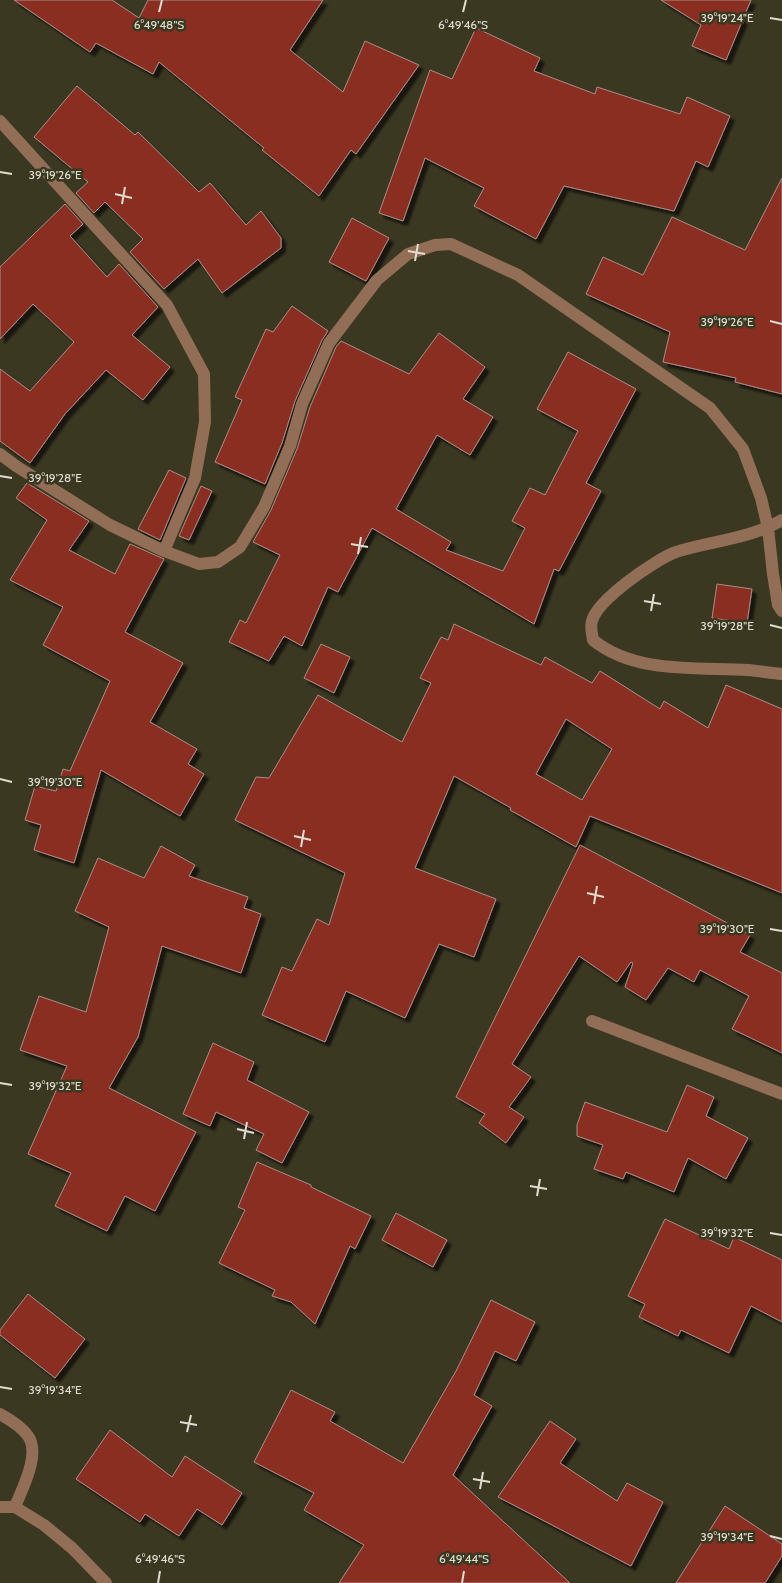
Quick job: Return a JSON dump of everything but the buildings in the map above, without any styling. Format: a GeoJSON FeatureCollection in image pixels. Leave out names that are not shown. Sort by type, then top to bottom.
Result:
{"type":"FeatureCollection","features":[{"type":"Feature","properties":{"kind":"street"},"geometry":{"type":"LineString","coordinates":[[0,121],[168,305],[204,374],[205,422],[195,478],[164,551]]}},
{"type":"Feature","properties":{"kind":"street"},"geometry":{"type":"LineString","coordinates":[[0,454],[110,525],[164,551],[199,564],[218,562],[240,547],[264,507],[290,446],[302,404],[329,343],[377,280],[408,254],[435,245],[451,244],[518,275],[710,408],[743,449],[761,498],[768,528],[778,605],[782,612]]}},
{"type":"Feature","properties":{"kind":"street"},"geometry":{"type":"LineString","coordinates":[[782,520],[768,528],[674,553],[614,591],[598,608],[591,621],[592,640],[602,648],[621,656],[653,665],[675,668],[749,670],[782,674]]}},
{"type":"Feature","properties":{"kind":"street"},"geometry":{"type":"LineString","coordinates":[[592,1021],[782,1094]]}},
{"type":"Feature","properties":{"kind":"street"},"geometry":{"type":"LineString","coordinates":[[0,1414],[28,1436],[33,1447],[31,1468],[15,1507]]}},
{"type":"Feature","properties":{"kind":"street"},"geometry":{"type":"LineString","coordinates":[[0,1508],[15,1507],[44,1526],[72,1548],[106,1583]]}}]}
